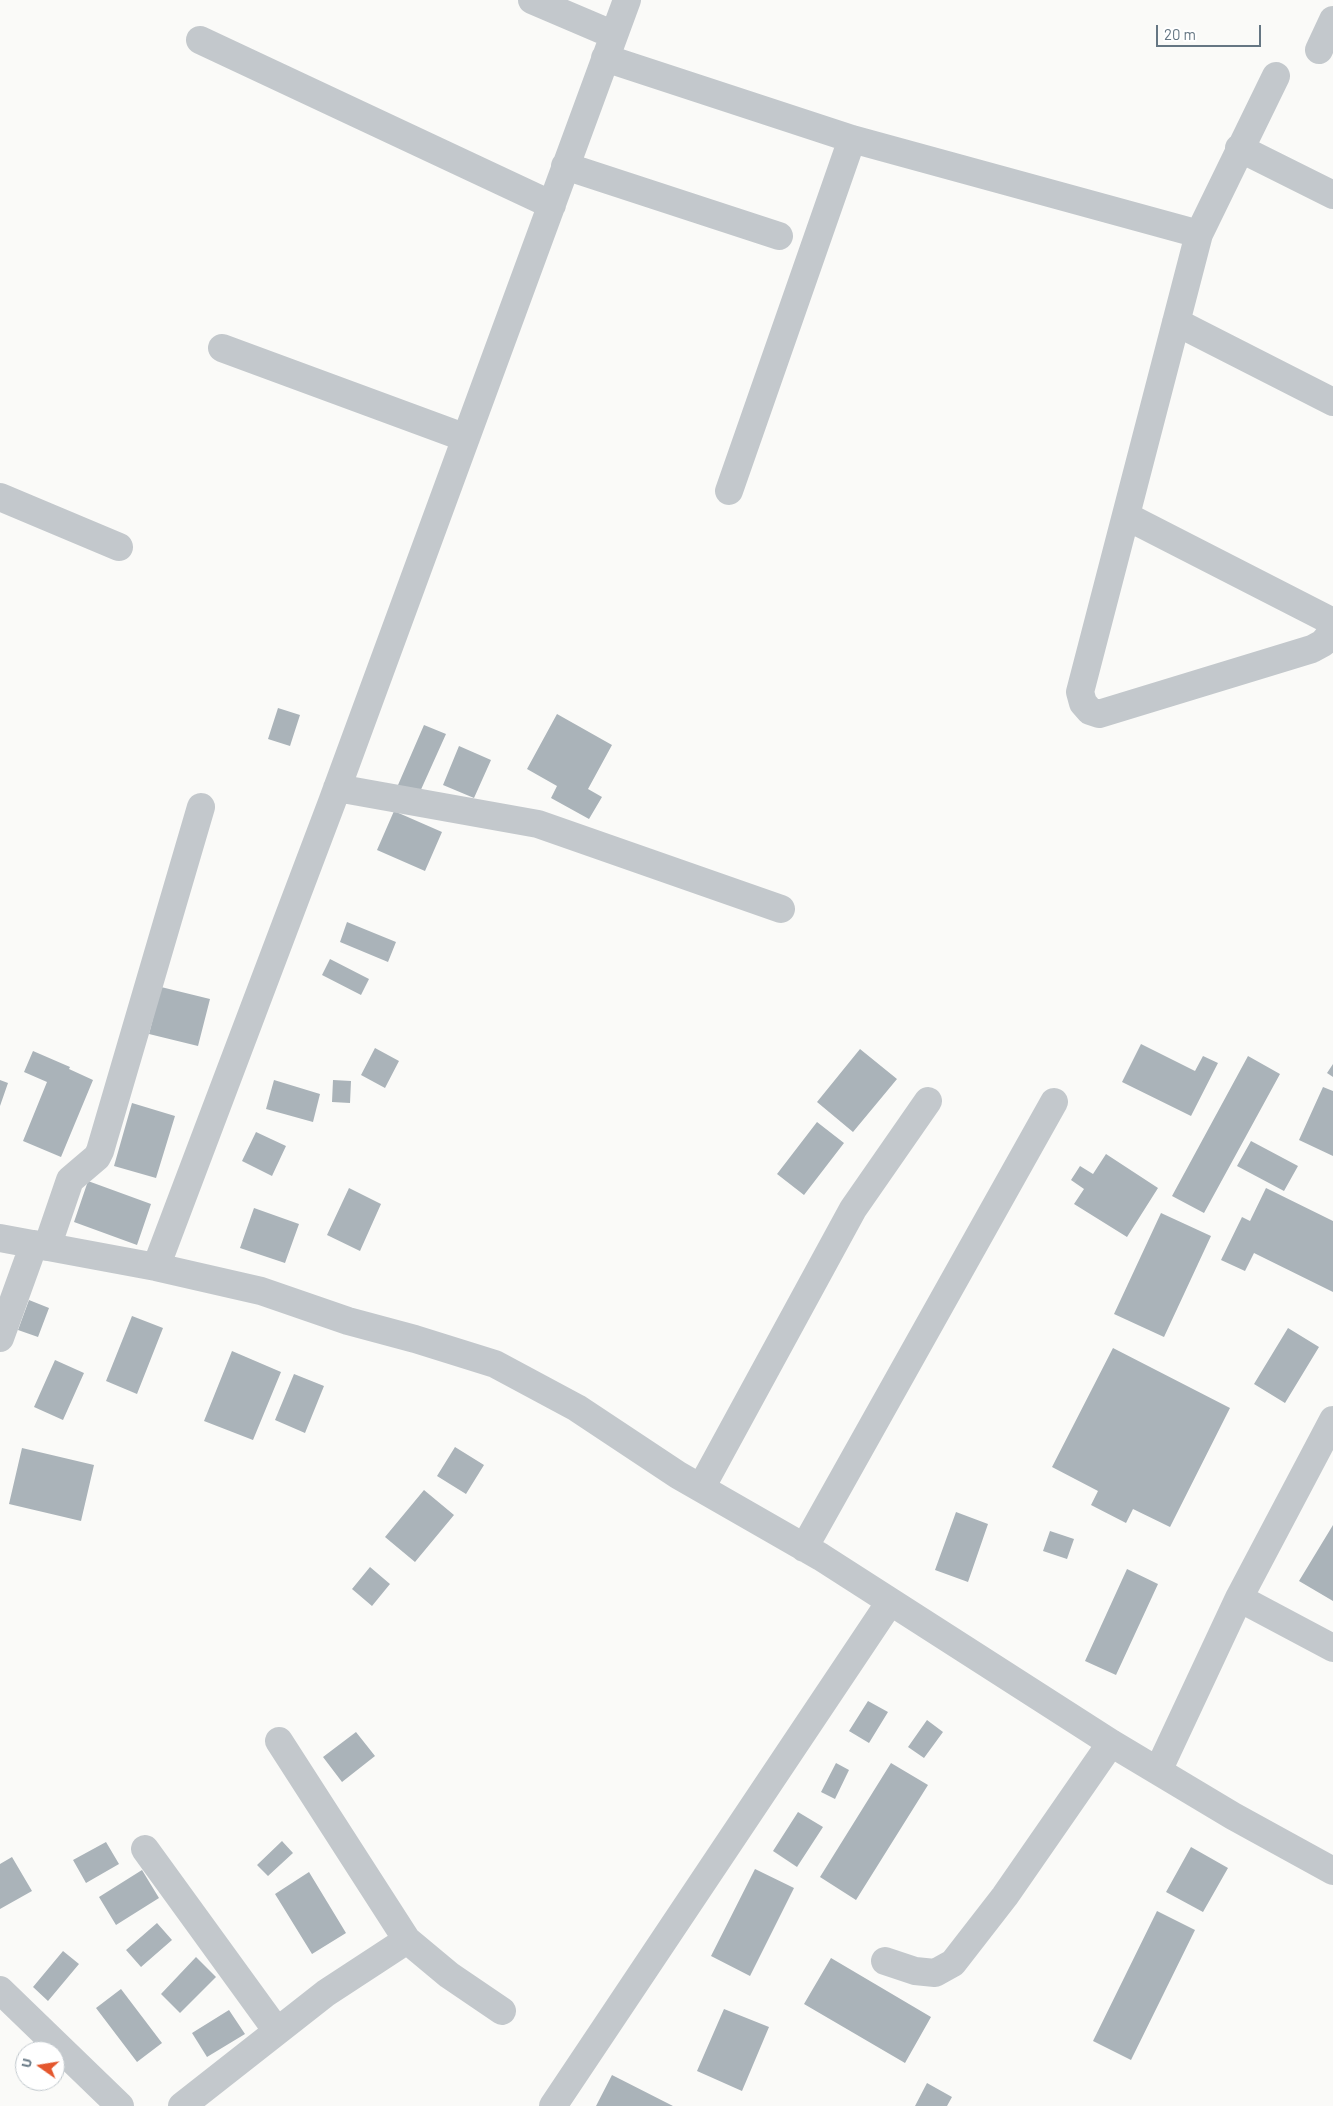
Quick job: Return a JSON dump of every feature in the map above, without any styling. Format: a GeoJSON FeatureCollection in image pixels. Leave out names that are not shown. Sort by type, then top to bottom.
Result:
{"type":"FeatureCollection","features":[{"type":"Feature","properties":{"kind":"street"},"geometry":{"type":"LineString","coordinates":[[532,0],[609,47],[852,139],[1199,234]]}},
{"type":"Feature","properties":{"kind":"street"},"geometry":{"type":"LineString","coordinates":[[156,1267],[337,788],[627,0]]}},
{"type":"Feature","properties":{"kind":"street"},"geometry":{"type":"LineString","coordinates":[[1319,50],[1333,20]]}},
{"type":"Feature","properties":{"kind":"street"},"geometry":{"type":"LineString","coordinates":[[200,40],[552,205]]}},
{"type":"Feature","properties":{"kind":"street"},"geometry":{"type":"LineString","coordinates":[[1276,76],[1239,148],[1199,234],[1080,692],[1083,702],[1090,711],[1098,714],[1312,649],[1323,643],[1333,631]]}},
{"type":"Feature","properties":{"kind":"street"},"geometry":{"type":"LineString","coordinates":[[730,491],[852,139]]}},
{"type":"Feature","properties":{"kind":"street"},"geometry":{"type":"LineString","coordinates":[[1239,148],[1333,195]]}},
{"type":"Feature","properties":{"kind":"street"},"geometry":{"type":"LineString","coordinates":[[565,166],[779,236]]}},
{"type":"Feature","properties":{"kind":"street"},"geometry":{"type":"LineString","coordinates":[[1176,322],[1333,402]]}},
{"type":"Feature","properties":{"kind":"street"},"geometry":{"type":"LineString","coordinates":[[222,348],[466,438]]}},
{"type":"Feature","properties":{"kind":"street"},"geometry":{"type":"LineString","coordinates":[[0,497],[119,547]]}},
{"type":"Feature","properties":{"kind":"street"},"geometry":{"type":"LineString","coordinates":[[1126,516],[1333,622]]}},
{"type":"Feature","properties":{"kind":"street"},"geometry":{"type":"LineString","coordinates":[[337,788],[538,824],[782,909]]}},
{"type":"Feature","properties":{"kind":"street"},"geometry":{"type":"LineString","coordinates":[[0,1338],[70,1180],[97,1157],[100,1151],[201,807]]}},
{"type":"Feature","properties":{"kind":"street"},"geometry":{"type":"LineString","coordinates":[[701,1488],[853,1209],[928,1101]]}},
{"type":"Feature","properties":{"kind":"street"},"geometry":{"type":"LineString","coordinates":[[804,1548],[1054,1102]]}},
{"type":"Feature","properties":{"kind":"street"},"geometry":{"type":"LineString","coordinates":[[0,1238],[156,1267],[261,1291],[348,1321],[495,1364],[577,1408],[701,1488],[804,1548],[1111,1744],[1233,1816],[1333,1871]]}},
{"type":"Feature","properties":{"kind":"street"},"geometry":{"type":"LineString","coordinates":[[1158,1771],[1239,1598],[1333,1420]]}},
{"type":"Feature","properties":{"kind":"street"},"geometry":{"type":"LineString","coordinates":[[1239,1598],[1333,1648]]}},
{"type":"Feature","properties":{"kind":"street"},"geometry":{"type":"LineString","coordinates":[[553,2106],[890,1602]]}},
{"type":"Feature","properties":{"kind":"street"},"geometry":{"type":"LineString","coordinates":[[279,1741],[407,1940],[449,1975],[502,2011]]}},
{"type":"Feature","properties":{"kind":"street"},"geometry":{"type":"LineString","coordinates":[[885,1961],[915,1971],[935,1973],[953,1963],[1005,1896],[1111,1744]]}},
{"type":"Feature","properties":{"kind":"street"},"geometry":{"type":"LineString","coordinates":[[145,1850],[277,2031]]}},
{"type":"Feature","properties":{"kind":"street"},"geometry":{"type":"LineString","coordinates":[[182,2106],[326,1993],[407,1940]]}},
{"type":"Feature","properties":{"kind":"street"},"geometry":{"type":"LineString","coordinates":[[0,1990],[120,2106]]}},
{"type":"Feature","properties":{"kind":"building"},"geometry":{"type":"Polygon","coordinates":[[[278,708],[300,715],[290,746],[268,739],[278,708]]]}},
{"type":"Feature","properties":{"kind":"building"},"geometry":{"type":"Polygon","coordinates":[[[557,714],[612,745],[588,789],[602,797],[589,819],[551,798],[557,786],[527,769],[557,714]]]}},
{"type":"Feature","properties":{"kind":"building"},"geometry":{"type":"Polygon","coordinates":[[[424,725],[446,734],[419,794],[398,785],[424,725]]]}},
{"type":"Feature","properties":{"kind":"building"},"geometry":{"type":"Polygon","coordinates":[[[459,746],[491,760],[474,798],[443,785],[459,746]]]}},
{"type":"Feature","properties":{"kind":"building"},"geometry":{"type":"Polygon","coordinates":[[[394,811],[442,832],[425,871],[377,850],[394,811]]]}},
{"type":"Feature","properties":{"kind":"building"},"geometry":{"type":"Polygon","coordinates":[[[347,922],[396,942],[388,962],[340,942],[347,922]]]}},
{"type":"Feature","properties":{"kind":"building"},"geometry":{"type":"Polygon","coordinates":[[[330,959],[369,979],[361,995],[322,975],[330,959]]]}},
{"type":"Feature","properties":{"kind":"building"},"geometry":{"type":"Polygon","coordinates":[[[161,987],[210,999],[198,1046],[149,1034],[161,987]]]}},
{"type":"Feature","properties":{"kind":"building"},"geometry":{"type":"Polygon","coordinates":[[[1141,1044],[1195,1071],[1203,1056],[1218,1063],[1191,1116],[1122,1082],[1141,1044]]]}},
{"type":"Feature","properties":{"kind":"building"},"geometry":{"type":"Polygon","coordinates":[[[375,1048],[399,1061],[385,1088],[361,1075],[375,1048]]]}},
{"type":"Feature","properties":{"kind":"building"},"geometry":{"type":"Polygon","coordinates":[[[860,1049],[897,1079],[853,1132],[817,1102],[860,1049]]]}},
{"type":"Feature","properties":{"kind":"building"},"geometry":{"type":"Polygon","coordinates":[[[33,1051],[70,1067],[69,1069],[93,1080],[61,1157],[23,1141],[47,1082],[24,1072],[33,1051]]]}},
{"type":"Feature","properties":{"kind":"building"},"geometry":{"type":"Polygon","coordinates":[[[1248,1056],[1280,1074],[1204,1213],[1172,1196],[1248,1056]]]}},
{"type":"Feature","properties":{"kind":"building"},"geometry":{"type":"Polygon","coordinates":[[[1333,1064],[1333,1077],[1327,1073],[1333,1064]]]}},
{"type":"Feature","properties":{"kind":"building"},"geometry":{"type":"Polygon","coordinates":[[[0,1080],[8,1083],[0,1106],[0,1080]]]}},
{"type":"Feature","properties":{"kind":"building"},"geometry":{"type":"Polygon","coordinates":[[[274,1080],[320,1094],[313,1122],[266,1109],[274,1080]]]}},
{"type":"Feature","properties":{"kind":"building"},"geometry":{"type":"Polygon","coordinates":[[[333,1080],[351,1081],[350,1103],[332,1102],[333,1080]]]}},
{"type":"Feature","properties":{"kind":"building"},"geometry":{"type":"Polygon","coordinates":[[[1323,1087],[1333,1091],[1333,1156],[1299,1140],[1323,1087]]]}},
{"type":"Feature","properties":{"kind":"building"},"geometry":{"type":"Polygon","coordinates":[[[132,1103],[175,1116],[156,1178],[114,1166],[132,1103]]]}},
{"type":"Feature","properties":{"kind":"building"},"geometry":{"type":"Polygon","coordinates":[[[817,1122],[844,1143],[804,1195],[777,1174],[817,1122]]]}},
{"type":"Feature","properties":{"kind":"building"},"geometry":{"type":"Polygon","coordinates":[[[256,1132],[286,1146],[272,1176],[242,1161],[256,1132]]]}},
{"type":"Feature","properties":{"kind":"building"},"geometry":{"type":"Polygon","coordinates":[[[1251,1141],[1298,1166],[1284,1191],[1237,1166],[1251,1141]]]}},
{"type":"Feature","properties":{"kind":"building"},"geometry":{"type":"Polygon","coordinates":[[[1106,1154],[1158,1188],[1127,1237],[1074,1204],[1084,1189],[1071,1180],[1080,1166],[1093,1174],[1106,1154]]]}},
{"type":"Feature","properties":{"kind":"building"},"geometry":{"type":"Polygon","coordinates":[[[88,1181],[151,1204],[137,1245],[74,1222],[88,1181]]]}},
{"type":"Feature","properties":{"kind":"building"},"geometry":{"type":"Polygon","coordinates":[[[349,1188],[381,1204],[360,1251],[327,1235],[349,1188]]]}},
{"type":"Feature","properties":{"kind":"building"},"geometry":{"type":"Polygon","coordinates":[[[1266,1188],[1333,1221],[1333,1292],[1254,1253],[1245,1271],[1221,1260],[1242,1217],[1250,1221],[1266,1188]]]}},
{"type":"Feature","properties":{"kind":"building"},"geometry":{"type":"Polygon","coordinates":[[[254,1208],[299,1224],[285,1263],[240,1248],[254,1208]]]}},
{"type":"Feature","properties":{"kind":"building"},"geometry":{"type":"Polygon","coordinates":[[[1161,1213],[1211,1236],[1164,1337],[1114,1314],[1161,1213]]]}},
{"type":"Feature","properties":{"kind":"building"},"geometry":{"type":"Polygon","coordinates":[[[29,1300],[49,1308],[38,1337],[18,1330],[29,1300]]]}},
{"type":"Feature","properties":{"kind":"building"},"geometry":{"type":"Polygon","coordinates":[[[132,1316],[163,1328],[137,1394],[106,1381],[132,1316]]]}},
{"type":"Feature","properties":{"kind":"building"},"geometry":{"type":"Polygon","coordinates":[[[1288,1328],[1319,1347],[1285,1403],[1254,1384],[1288,1328]]]}},
{"type":"Feature","properties":{"kind":"building"},"geometry":{"type":"Polygon","coordinates":[[[1113,1348],[1230,1408],[1170,1527],[1133,1509],[1126,1523],[1091,1505],[1098,1491],[1052,1467],[1113,1348]]]}},
{"type":"Feature","properties":{"kind":"building"},"geometry":{"type":"Polygon","coordinates":[[[232,1351],[281,1372],[253,1440],[204,1421],[232,1351]]]}},
{"type":"Feature","properties":{"kind":"building"},"geometry":{"type":"Polygon","coordinates":[[[55,1360],[84,1373],[63,1420],[34,1407],[55,1360]]]}},
{"type":"Feature","properties":{"kind":"building"},"geometry":{"type":"Polygon","coordinates":[[[294,1374],[324,1386],[305,1433],[275,1420],[294,1374]]]}},
{"type":"Feature","properties":{"kind":"building"},"geometry":{"type":"Polygon","coordinates":[[[455,1447],[484,1465],[466,1494],[437,1476],[455,1447]]]}},
{"type":"Feature","properties":{"kind":"building"},"geometry":{"type":"Polygon","coordinates":[[[22,1448],[94,1465],[81,1521],[9,1504],[22,1448]]]}},
{"type":"Feature","properties":{"kind":"building"},"geometry":{"type":"Polygon","coordinates":[[[424,1490],[454,1515],[415,1562],[385,1537],[424,1490]]]}},
{"type":"Feature","properties":{"kind":"building"},"geometry":{"type":"Polygon","coordinates":[[[956,1512],[988,1524],[968,1582],[935,1570],[956,1512]]]}},
{"type":"Feature","properties":{"kind":"building"},"geometry":{"type":"Polygon","coordinates":[[[1333,1525],[1333,1601],[1299,1581],[1333,1525]]]}},
{"type":"Feature","properties":{"kind":"building"},"geometry":{"type":"Polygon","coordinates":[[[1050,1531],[1074,1539],[1067,1559],[1043,1551],[1050,1531]]]}},
{"type":"Feature","properties":{"kind":"building"},"geometry":{"type":"Polygon","coordinates":[[[370,1567],[390,1584],[372,1606],[352,1589],[370,1567]]]}},
{"type":"Feature","properties":{"kind":"building"},"geometry":{"type":"Polygon","coordinates":[[[1127,1569],[1158,1584],[1116,1675],[1085,1661],[1127,1569]]]}},
{"type":"Feature","properties":{"kind":"building"},"geometry":{"type":"Polygon","coordinates":[[[868,1701],[888,1712],[869,1743],[849,1731],[868,1701]]]}},
{"type":"Feature","properties":{"kind":"building"},"geometry":{"type":"Polygon","coordinates":[[[927,1720],[943,1732],[924,1758],[908,1747],[927,1720]]]}},
{"type":"Feature","properties":{"kind":"building"},"geometry":{"type":"Polygon","coordinates":[[[356,1732],[375,1756],[342,1782],[323,1757],[356,1732]]]}},
{"type":"Feature","properties":{"kind":"building"},"geometry":{"type":"Polygon","coordinates":[[[836,1763],[849,1770],[835,1799],[821,1792],[836,1763]]]}},
{"type":"Feature","properties":{"kind":"building"},"geometry":{"type":"Polygon","coordinates":[[[891,1763],[928,1785],[856,1900],[820,1877],[891,1763]]]}},
{"type":"Feature","properties":{"kind":"building"},"geometry":{"type":"Polygon","coordinates":[[[798,1812],[823,1827],[797,1867],[773,1851],[798,1812]]]}},
{"type":"Feature","properties":{"kind":"building"},"geometry":{"type":"Polygon","coordinates":[[[282,1841],[293,1853],[268,1876],[257,1865],[282,1841]]]}},
{"type":"Feature","properties":{"kind":"building"},"geometry":{"type":"Polygon","coordinates":[[[106,1842],[119,1864],[86,1883],[73,1860],[106,1842]]]}},
{"type":"Feature","properties":{"kind":"building"},"geometry":{"type":"Polygon","coordinates":[[[1191,1847],[1228,1868],[1203,1912],[1166,1892],[1191,1847]]]}},
{"type":"Feature","properties":{"kind":"building"},"geometry":{"type":"Polygon","coordinates":[[[12,1857],[32,1891],[0,1909],[0,1864],[12,1857]]]}},
{"type":"Feature","properties":{"kind":"building"},"geometry":{"type":"Polygon","coordinates":[[[755,1869],[794,1888],[750,1976],[711,1956],[755,1869]]]}},
{"type":"Feature","properties":{"kind":"building"},"geometry":{"type":"Polygon","coordinates":[[[142,1870],[159,1898],[116,1925],[99,1897],[142,1870]]]}},
{"type":"Feature","properties":{"kind":"building"},"geometry":{"type":"Polygon","coordinates":[[[309,1872],[346,1933],[312,1954],[275,1894],[309,1872]]]}},
{"type":"Feature","properties":{"kind":"building"},"geometry":{"type":"Polygon","coordinates":[[[1157,1911],[1195,1930],[1131,2060],[1093,2041],[1157,1911]]]}},
{"type":"Feature","properties":{"kind":"building"},"geometry":{"type":"Polygon","coordinates":[[[157,1923],[172,1940],[141,1967],[126,1950],[157,1923]]]}},
{"type":"Feature","properties":{"kind":"building"},"geometry":{"type":"Polygon","coordinates":[[[63,1951],[79,1964],[48,2001],[33,1987],[63,1951]]]}},
{"type":"Feature","properties":{"kind":"building"},"geometry":{"type":"Polygon","coordinates":[[[196,1957],[216,1977],[180,2013],[161,1994],[196,1957]]]}},
{"type":"Feature","properties":{"kind":"building"},"geometry":{"type":"Polygon","coordinates":[[[831,1958],[931,2017],[905,2063],[804,2004],[831,1958]]]}},
{"type":"Feature","properties":{"kind":"building"},"geometry":{"type":"Polygon","coordinates":[[[121,1989],[162,2043],[137,2062],[96,2008],[121,1989]]]}},
{"type":"Feature","properties":{"kind":"building"},"geometry":{"type":"Polygon","coordinates":[[[724,2009],[769,2027],[742,2091],[697,2071],[724,2009]]]}},
{"type":"Feature","properties":{"kind":"building"},"geometry":{"type":"Polygon","coordinates":[[[229,2010],[245,2034],[207,2057],[192,2033],[229,2010]]]}},
{"type":"Feature","properties":{"kind":"building"},"geometry":{"type":"Polygon","coordinates":[[[612,2075],[673,2106],[596,2106],[612,2075]]]}},
{"type":"Feature","properties":{"kind":"building"},"geometry":{"type":"Polygon","coordinates":[[[927,2083],[952,2097],[947,2106],[915,2106],[927,2083]]]}}]}
